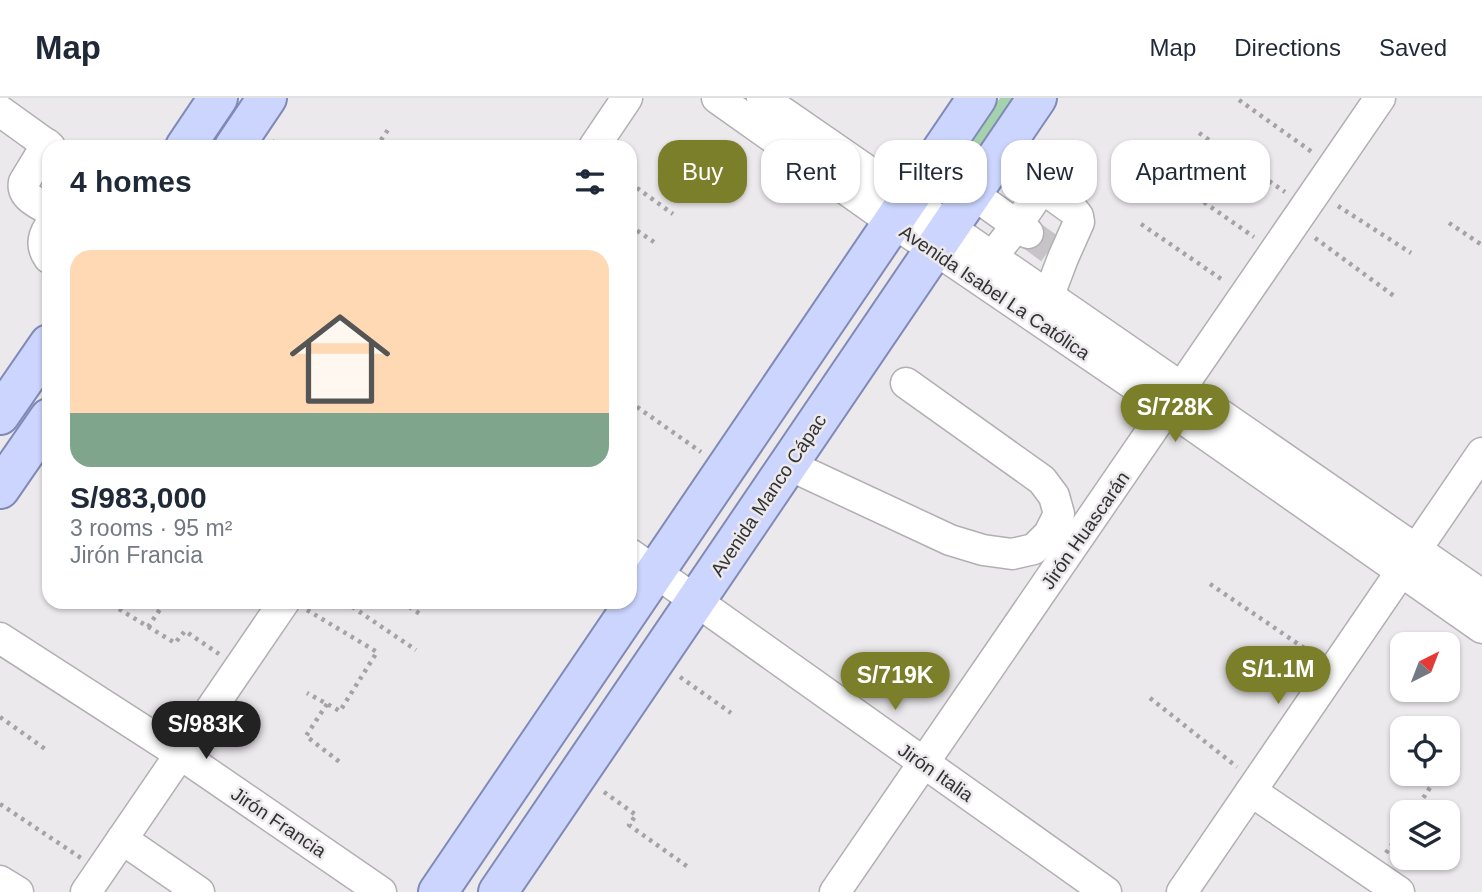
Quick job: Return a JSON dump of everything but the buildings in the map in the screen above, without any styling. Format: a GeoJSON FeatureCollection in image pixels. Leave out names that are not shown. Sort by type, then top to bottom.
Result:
{"type":"FeatureCollection","features":[{"type":"Feature","properties":{"kind":"main road"},"geometry":{"type":"LineString","coordinates":[[189,140],[218,98]]}},
{"type":"Feature","properties":{"kind":"main road"},"geometry":{"type":"LineString","coordinates":[[239,140],[267,98]]}},
{"type":"Feature","properties":{"kind":"main road"},"geometry":{"type":"LineString","coordinates":[[643,563],[725,469],[977,98]]}},
{"type":"Feature","properties":{"kind":"main road","name":"Avenida Manco Cápac"},"geometry":{"type":"LineString","coordinates":[[987,172],[1037,98]]}},
{"type":"Feature","properties":{"kind":"main road","name":"Avenida Manco Cápac"},"geometry":{"type":"LineString","coordinates":[[498,892],[966,203]]}},
{"type":"Feature","properties":{"kind":"main road"},"geometry":{"type":"LineString","coordinates":[[0,415],[42,354]]}},
{"type":"Feature","properties":{"kind":"main road"},"geometry":{"type":"LineString","coordinates":[[0,489],[42,428]]}},
{"type":"Feature","properties":{"kind":"main road"},"geometry":{"type":"LineString","coordinates":[[438,892],[614,609]]}},
{"type":"Feature","properties":{"kind":"street"},"geometry":{"type":"LineString","coordinates":[[599,140],[627,98]]}},
{"type":"Feature","properties":{"kind":"street","name":"Avenida Isabel La Católica"},"geometry":{"type":"LineString","coordinates":[[717,98],[900,211],[1175,398],[1408,561],[1482,628]]}},
{"type":"Feature","properties":{"kind":"street","name":"Avenida Isabel La Católica"},"geometry":{"type":"LineString","coordinates":[[762,98],[900,211]]}},
{"type":"Feature","properties":{"kind":"street","name":"Jirón Huascarán"},"geometry":{"type":"LineString","coordinates":[[835,892],[1380,98]]}},
{"type":"Feature","properties":{"kind":"street"},"geometry":{"type":"LineString","coordinates":[[0,111],[42,141]]}},
{"type":"Feature","properties":{"kind":"street"},"geometry":{"type":"LineString","coordinates":[[42,156],[22,189],[42,205]]}},
{"type":"Feature","properties":{"kind":"street"},"geometry":{"type":"LineString","coordinates":[[985,203],[1040,241]]}},
{"type":"Feature","properties":{"kind":"street"},"geometry":{"type":"LineString","coordinates":[[1041,203],[1040,241],[1049,295]]}},
{"type":"Feature","properties":{"kind":"street"},"geometry":{"type":"LineString","coordinates":[[992,257],[1040,241],[1079,222],[1078,216],[1061,203]]}},
{"type":"Feature","properties":{"kind":"street","name":"Avenida Isabel La Católica"},"geometry":{"type":"LineString","coordinates":[[941,238],[992,257],[1049,295],[1175,398]]}},
{"type":"Feature","properties":{"kind":"street"},"geometry":{"type":"LineString","coordinates":[[789,464],[950,540],[983,550],[1012,554],[1034,549],[1049,534],[1059,514],[1054,496],[1042,480],[906,383]]}},
{"type":"Feature","properties":{"kind":"street"},"geometry":{"type":"LineString","coordinates":[[1182,892],[1482,453]]}},
{"type":"Feature","properties":{"kind":"street","name":"Avenida Isabel La Católica"},"geometry":{"type":"LineString","coordinates":[[1408,561],[1482,595]]}},
{"type":"Feature","properties":{"kind":"street","name":"Jirón Italia"},"geometry":{"type":"LineString","coordinates":[[643,563],[1106,892]]}},
{"type":"Feature","properties":{"kind":"street"},"geometry":{"type":"LineString","coordinates":[[93,881],[239,667],[292,609]]}},
{"type":"Feature","properties":{"kind":"street","name":"Jirón Francia"},"geometry":{"type":"LineString","coordinates":[[0,638],[180,754],[381,892]]}},
{"type":"Feature","properties":{"kind":"street"},"geometry":{"type":"LineString","coordinates":[[1254,787],[1399,892]]}},
{"type":"Feature","properties":{"kind":"street"},"geometry":{"type":"LineString","coordinates":[[122,839],[199,892]]}},
{"type":"Feature","properties":{"kind":"street"},"geometry":{"type":"LineString","coordinates":[[0,881],[18,892]]}},
{"type":"Feature","properties":{"kind":"path"},"geometry":{"type":"LineString","coordinates":[[1239,100],[1333,167]]}},
{"type":"Feature","properties":{"kind":"path"},"geometry":{"type":"LineString","coordinates":[[381,140],[390,127]]}},
{"type":"Feature","properties":{"kind":"path"},"geometry":{"type":"LineString","coordinates":[[1199,133],[1306,207],[1394,296]]}},
{"type":"Feature","properties":{"kind":"path"},"geometry":{"type":"LineString","coordinates":[[637,188],[673,214]]}},
{"type":"Feature","properties":{"kind":"path"},"geometry":{"type":"LineString","coordinates":[[1205,203],[1275,252]]}},
{"type":"Feature","properties":{"kind":"path"},"geometry":{"type":"LineString","coordinates":[[1306,207],[1410,253]]}},
{"type":"Feature","properties":{"kind":"path"},"geometry":{"type":"LineString","coordinates":[[1141,223],[1245,296]]}},
{"type":"Feature","properties":{"kind":"path"},"geometry":{"type":"LineString","coordinates":[[1449,223],[1482,245]]}},
{"type":"Feature","properties":{"kind":"path"},"geometry":{"type":"LineString","coordinates":[[637,231],[654,242]]}},
{"type":"Feature","properties":{"kind":"path"},"geometry":{"type":"LineString","coordinates":[[637,407],[725,469]]}},
{"type":"Feature","properties":{"kind":"path"},"geometry":{"type":"LineString","coordinates":[[1210,584],[1334,668]]}},
{"type":"Feature","properties":{"kind":"path"},"geometry":{"type":"LineString","coordinates":[[119,609],[175,643],[186,631],[239,667]]}},
{"type":"Feature","properties":{"kind":"path"},"geometry":{"type":"LineString","coordinates":[[148,627],[160,609]]}},
{"type":"Feature","properties":{"kind":"path"},"geometry":{"type":"LineString","coordinates":[[300,609],[377,652],[340,711],[307,693]]}},
{"type":"Feature","properties":{"kind":"path"},"geometry":{"type":"LineString","coordinates":[[355,609],[416,650]]}},
{"type":"Feature","properties":{"kind":"path"},"geometry":{"type":"LineString","coordinates":[[412,609],[419,614]]}},
{"type":"Feature","properties":{"kind":"path"},"geometry":{"type":"LineString","coordinates":[[656,660],[731,713]]}},
{"type":"Feature","properties":{"kind":"path"},"geometry":{"type":"LineString","coordinates":[[1150,698],[1254,787]]}},
{"type":"Feature","properties":{"kind":"path"},"geometry":{"type":"LineString","coordinates":[[327,704],[306,736],[341,763]]}},
{"type":"Feature","properties":{"kind":"path"},"geometry":{"type":"LineString","coordinates":[[0,717],[48,751]]}},
{"type":"Feature","properties":{"kind":"path"},"geometry":{"type":"LineString","coordinates":[[578,774],[636,814],[629,825],[688,867]]}},
{"type":"Feature","properties":{"kind":"path"},"geometry":{"type":"LineString","coordinates":[[0,804],[93,881]]}},
{"type":"Feature","properties":{"kind":"green space"},"geometry":{"type":"Polygon","coordinates":[[[1000,98],[1014,98],[985,140],[971,140],[1000,98]]]}},
{"type":"Feature","properties":{"kind":"tunnel"},"geometry":{"type":"LineString","coordinates":[[1028,233],[1050,249]]}}]}
